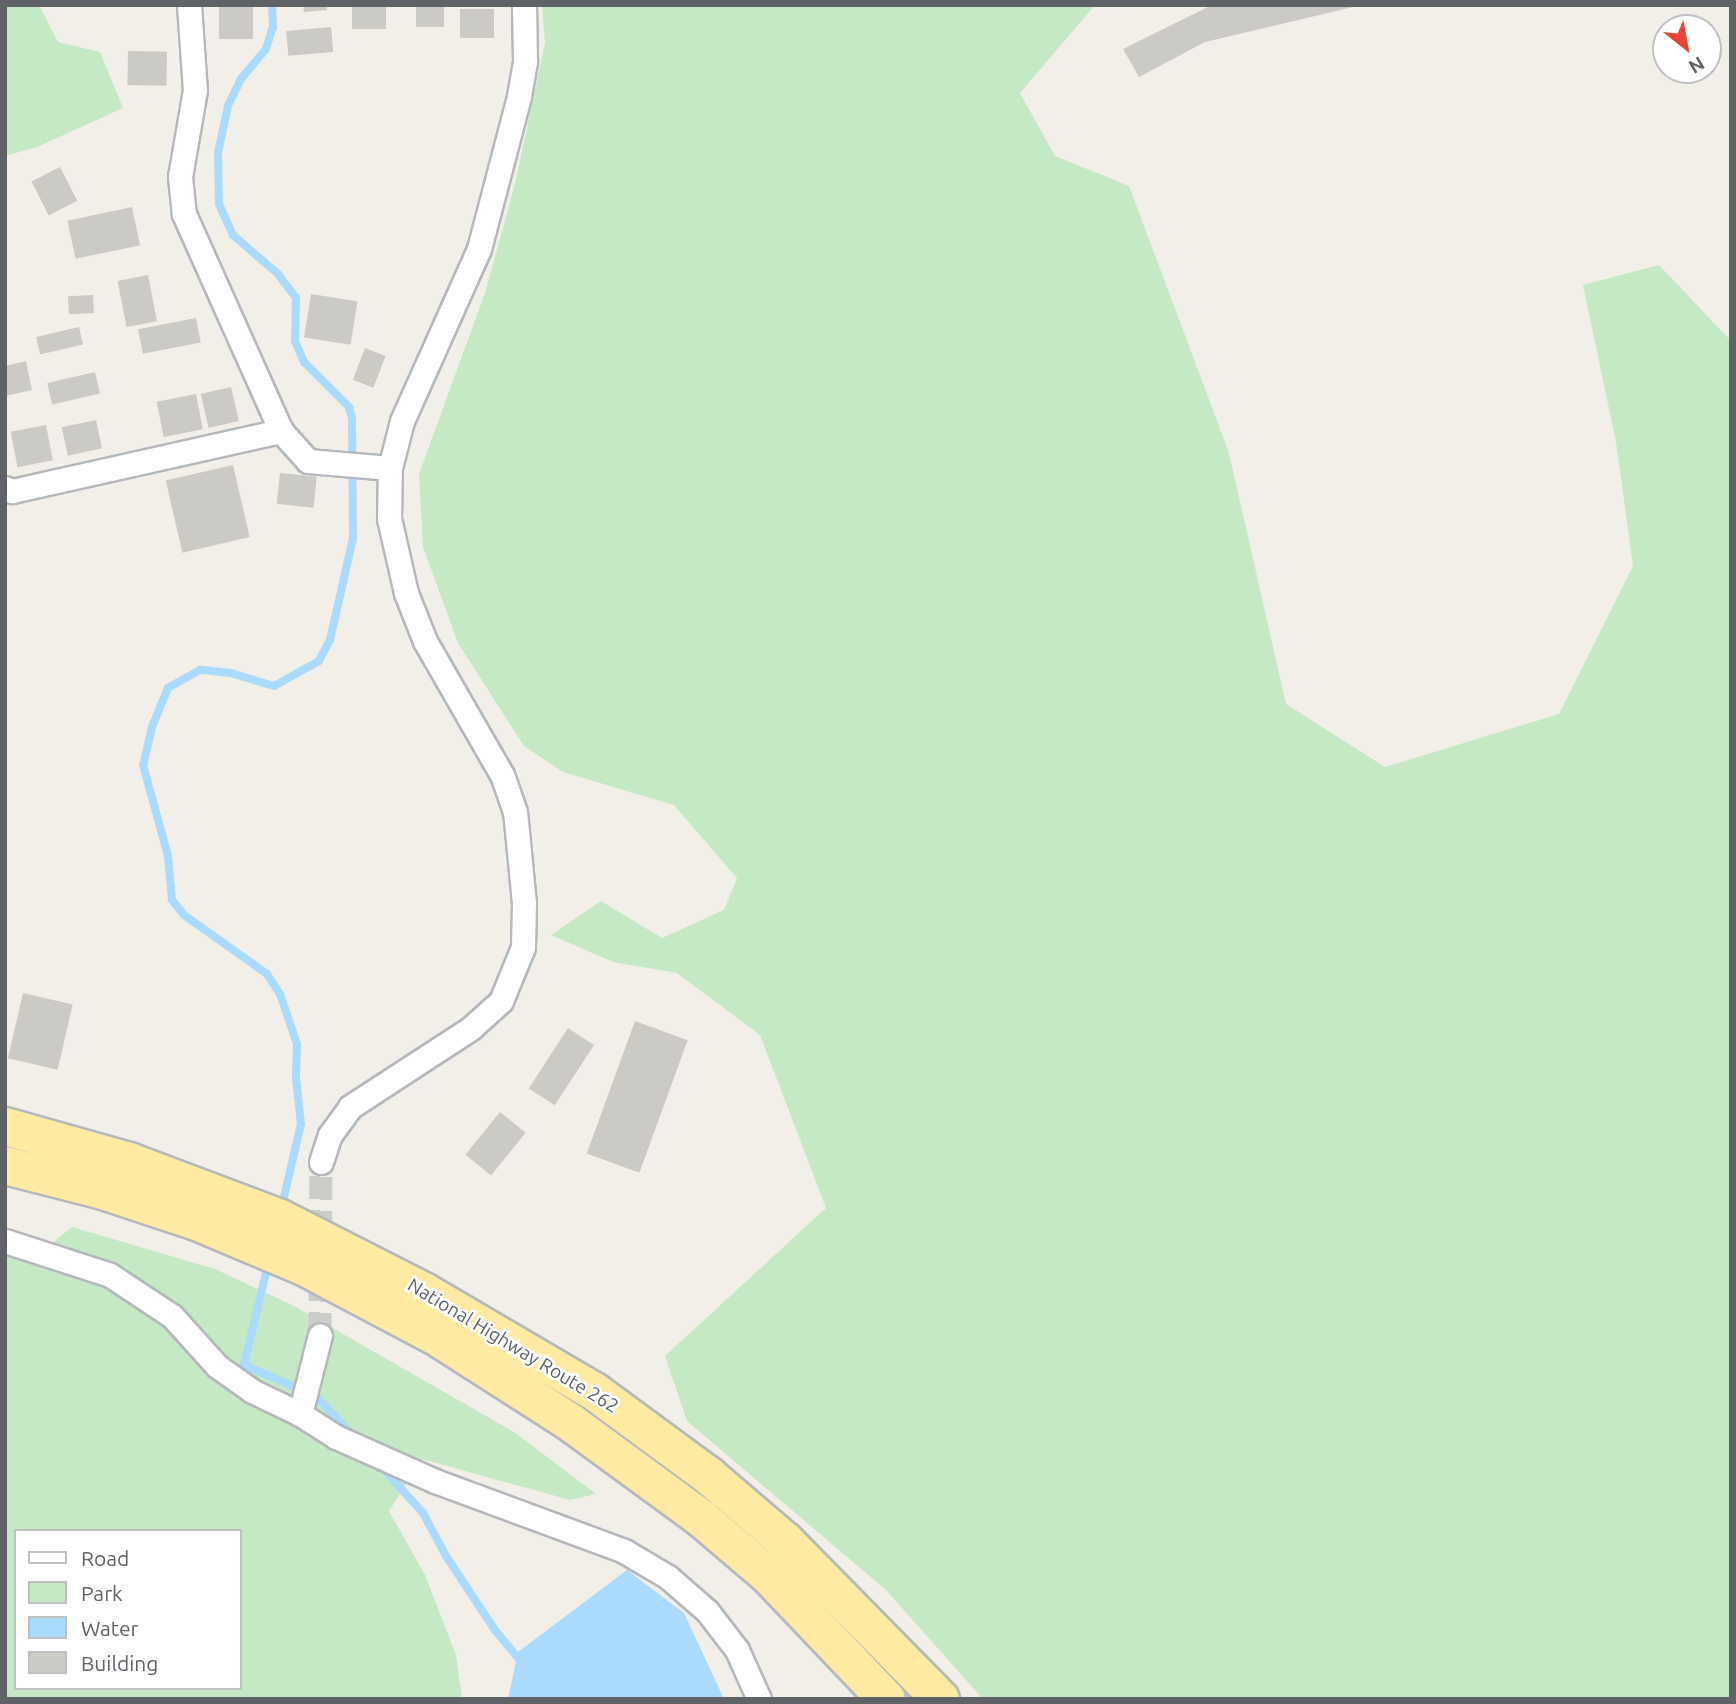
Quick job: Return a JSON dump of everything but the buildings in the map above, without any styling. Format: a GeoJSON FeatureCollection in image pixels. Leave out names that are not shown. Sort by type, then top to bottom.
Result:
{"type":"FeatureCollection","features":[{"type":"Feature","properties":{"kind":"highway","name":"National Highway Route 262"},"geometry":{"type":"LineString","coordinates":[[5,1126],[129,1161],[280,1218],[414,1285],[594,1391],[708,1475],[785,1541],[940,1699]]}},
{"type":"Feature","properties":{"kind":"highway","name":"National Highway Route 262"},"geometry":{"type":"LineString","coordinates":[[5,1165],[99,1189],[195,1221],[303,1266],[434,1335],[570,1422],[701,1518],[768,1575],[886,1699]]}},
{"type":"Feature","properties":{"kind":"street"},"geometry":{"type":"LineString","coordinates":[[188,5],[195,90],[180,177],[184,214],[281,430],[308,461],[390,468]]}},
{"type":"Feature","properties":{"kind":"street"},"geometry":{"type":"LineString","coordinates":[[321,1162],[330,1135],[350,1107],[471,1028],[502,1001],[523,947],[524,903],[515,812],[502,775],[425,640],[405,593],[389,518],[390,468],[402,421],[479,249],[519,96],[525,61],[524,5]]}},
{"type":"Feature","properties":{"kind":"street"},"geometry":{"type":"LineString","coordinates":[[5,488],[12,491],[281,430]]}},
{"type":"Feature","properties":{"kind":"street"},"geometry":{"type":"LineString","coordinates":[[5,1241],[110,1275],[172,1316],[218,1366],[252,1391],[375,1456],[624,1551],[668,1577],[707,1611],[737,1650],[759,1699]]}},
{"type":"Feature","properties":{"kind":"street"},"geometry":{"type":"LineString","coordinates":[[300,1414],[320,1335]]}},
{"type":"Feature","properties":{"kind":"green space"},"geometry":{"type":"Polygon","coordinates":[[[5,5],[39,5],[58,42],[100,52],[123,108],[37,147],[5,156],[5,5]]]}},
{"type":"Feature","properties":{"kind":"green space"},"geometry":{"type":"Polygon","coordinates":[[[542,5],[1095,5],[1020,93],[1055,156],[1129,186],[1229,453],[1286,704],[1385,767],[1559,714],[1633,566],[1616,442],[1583,285],[1659,265],[1731,341],[1731,1699],[983,1699],[886,1590],[687,1421],[665,1356],[826,1208],[760,1035],[677,973],[613,962],[551,935],[601,901],[662,938],[724,910],[737,878],[674,805],[563,772],[524,746],[458,643],[423,547],[419,474],[485,293],[515,184],[545,43],[542,5]]]}},
{"type":"Feature","properties":{"kind":"green space"},"geometry":{"type":"Polygon","coordinates":[[[72,1227],[215,1269],[294,1306],[514,1432],[596,1494],[570,1500],[422,1459],[389,1511],[425,1575],[456,1655],[462,1699],[5,1699],[5,1255],[30,1261],[72,1227]]]}},
{"type":"Feature","properties":{"kind":"water"},"geometry":{"type":"Polygon","coordinates":[[[627,1570],[684,1613],[724,1699],[508,1699],[518,1652],[627,1570]]]}},
{"type":"Feature","properties":{"kind":"waterway"},"geometry":{"type":"LineString","coordinates":[[272,5],[273,27],[266,49],[241,79],[228,106],[218,153],[219,204],[233,235],[278,274],[296,298],[295,341],[304,362],[349,407],[352,418],[353,538],[330,640],[319,661],[274,686],[231,673],[200,670],[168,688],[152,727],[143,765],[168,856],[172,900],[184,915],[267,974],[280,994],[297,1044],[296,1078],[301,1124],[281,1210]]}},
{"type":"Feature","properties":{"kind":"waterway"},"geometry":{"type":"LineString","coordinates":[[269,1260],[244,1365],[316,1396],[354,1437]]}},
{"type":"Feature","properties":{"kind":"waterway"},"geometry":{"type":"LineString","coordinates":[[380,1465],[423,1513],[446,1556],[495,1630],[523,1664]]}},
{"type":"Feature","properties":{"kind":"tunnel"},"geometry":{"type":"LineString","coordinates":[[320,1335],[321,1162]]}}]}
